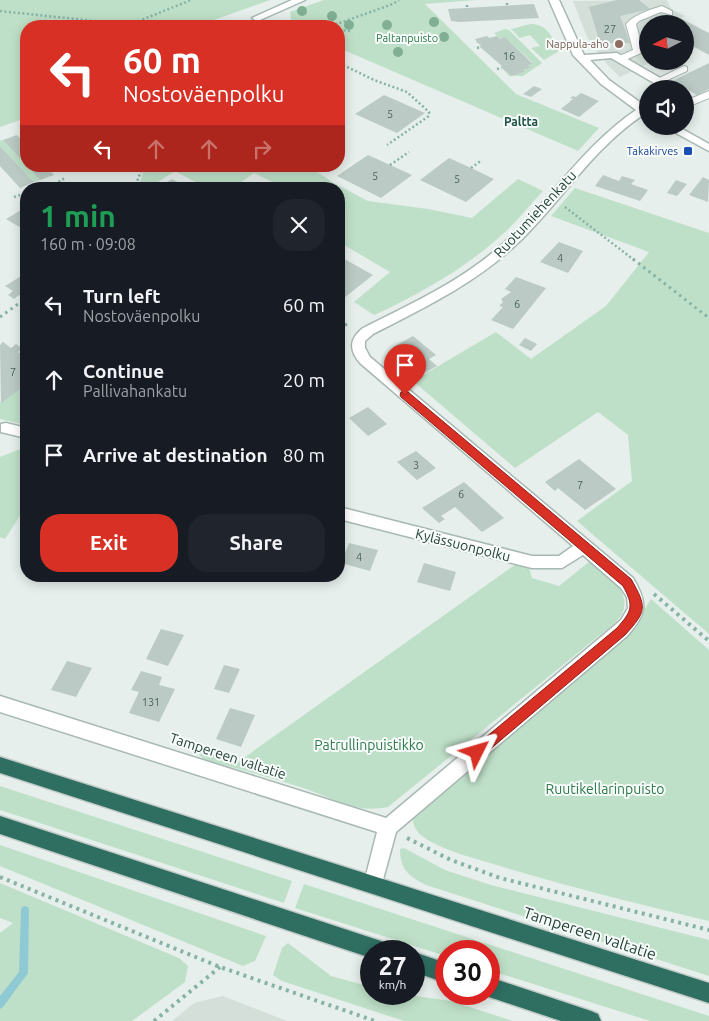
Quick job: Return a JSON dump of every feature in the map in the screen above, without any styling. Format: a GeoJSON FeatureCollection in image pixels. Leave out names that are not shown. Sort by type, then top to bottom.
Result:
{"type":"FeatureCollection","features":[{"type":"Feature","properties":{"kind":"highway","name":"Tampereen valtatie"},"geometry":{"type":"LineString","coordinates":[[0,765],[709,993]]}},
{"type":"Feature","properties":{"kind":"highway"},"geometry":{"type":"LineString","coordinates":[[0,825],[360,944]]}},
{"type":"Feature","properties":{"kind":"highway"},"geometry":{"type":"LineString","coordinates":[[500,991],[591,1021]]}},
{"type":"Feature","properties":{"kind":"street"},"geometry":{"type":"LineString","coordinates":[[257,18],[300,0]]}},
{"type":"Feature","properties":{"kind":"street"},"geometry":{"type":"LineString","coordinates":[[554,0],[567,34],[582,58],[605,82],[639,107]]}},
{"type":"Feature","properties":{"kind":"street"},"geometry":{"type":"LineString","coordinates":[[582,58],[613,55],[656,80]]}},
{"type":"Feature","properties":{"kind":"street","name":"Ruotumiehenkatu"},"geometry":{"type":"LineString","coordinates":[[583,547],[365,360],[359,353],[357,346],[364,334],[452,288],[490,262],[516,238],[617,128],[639,115]]}},
{"type":"Feature","properties":{"kind":"street"},"geometry":{"type":"LineString","coordinates":[[685,135],[709,148]]}},
{"type":"Feature","properties":{"kind":"street"},"geometry":{"type":"LineString","coordinates":[[6,428],[20,432]]}},
{"type":"Feature","properties":{"kind":"street","name":"Kylässuonpolku"},"geometry":{"type":"LineString","coordinates":[[345,515],[532,562],[562,562],[583,547]]}},
{"type":"Feature","properties":{"kind":"street"},"geometry":{"type":"LineString","coordinates":[[373,884],[388,827],[611,640],[635,616],[637,600],[627,583],[583,547]]}},
{"type":"Feature","properties":{"kind":"street","name":"Tampereen valtatie"},"geometry":{"type":"LineString","coordinates":[[0,704],[388,827]]}},
{"type":"Feature","properties":{"kind":"lane"},"geometry":{"type":"LineString","coordinates":[[620,59],[638,51],[631,24],[636,19],[662,10],[670,13]]}},
{"type":"Feature","properties":{"kind":"lane"},"geometry":{"type":"LineString","coordinates":[[660,80],[680,70]]}},
{"type":"Feature","properties":{"kind":"lane"},"geometry":{"type":"LineString","coordinates":[[694,101],[709,94]]}},
{"type":"Feature","properties":{"kind":"path"},"geometry":{"type":"LineString","coordinates":[[144,20],[192,0]]}},
{"type":"Feature","properties":{"kind":"path"},"geometry":{"type":"LineString","coordinates":[[345,21],[399,0]]}},
{"type":"Feature","properties":{"kind":"path"},"geometry":{"type":"LineString","coordinates":[[0,12],[89,20]]}},
{"type":"Feature","properties":{"kind":"path"},"geometry":{"type":"LineString","coordinates":[[345,31],[350,31]]}},
{"type":"Feature","properties":{"kind":"path"},"geometry":{"type":"LineString","coordinates":[[477,48],[481,47]]}},
{"type":"Feature","properties":{"kind":"path"},"geometry":{"type":"LineString","coordinates":[[345,66],[374,80],[407,92],[429,112],[429,116],[386,145]]}},
{"type":"Feature","properties":{"kind":"path"},"geometry":{"type":"LineString","coordinates":[[497,69],[502,68]]}},
{"type":"Feature","properties":{"kind":"path"},"geometry":{"type":"LineString","coordinates":[[390,165],[409,152]]}},
{"type":"Feature","properties":{"kind":"path"},"geometry":{"type":"LineString","coordinates":[[472,168],[482,160]]}},
{"type":"Feature","properties":{"kind":"path"},"geometry":{"type":"LineString","coordinates":[[58,182],[65,178]]}},
{"type":"Feature","properties":{"kind":"path"},"geometry":{"type":"LineString","coordinates":[[14,197],[20,195]]}},
{"type":"Feature","properties":{"kind":"path"},"geometry":{"type":"LineString","coordinates":[[552,198],[709,318]]}},
{"type":"Feature","properties":{"kind":"path"},"geometry":{"type":"LineString","coordinates":[[0,317],[20,303]]}},
{"type":"Feature","properties":{"kind":"path"},"geometry":{"type":"LineString","coordinates":[[345,325],[349,323]]}},
{"type":"Feature","properties":{"kind":"path"},"geometry":{"type":"LineString","coordinates":[[647,591],[655,595],[709,641]]}},
{"type":"Feature","properties":{"kind":"path"},"geometry":{"type":"LineString","coordinates":[[388,827],[432,852],[500,878],[709,930]]}},
{"type":"Feature","properties":{"kind":"path"},"geometry":{"type":"LineString","coordinates":[[0,877],[220,967],[375,1021]]}},
{"type":"Feature","properties":{"kind":"path"},"geometry":{"type":"LineString","coordinates":[[154,1021],[220,967]]}},
{"type":"Feature","properties":{"kind":"shaded area","name":"Nappula-aho"},"geometry":{"type":"Polygon","coordinates":[[[667,0],[671,9],[683,15],[639,15],[639,68],[620,77],[607,64],[587,37],[573,1],[667,0]]]}},
{"type":"Feature","properties":{"kind":"shaded area"},"geometry":{"type":"Polygon","coordinates":[[[222,996],[287,1021],[172,1021],[194,1003],[222,996]]]}},
{"type":"Feature","properties":{"kind":"green space"},"geometry":{"type":"Polygon","coordinates":[[[0,0],[270,0],[214,20],[20,20],[20,120],[0,127],[0,0]]]}},
{"type":"Feature","properties":{"kind":"green space","name":"Paltanpuisto"},"geometry":{"type":"Polygon","coordinates":[[[324,0],[476,0],[425,4],[516,94],[599,128],[578,151],[345,51],[345,20],[291,20],[290,12],[324,0]]]}},
{"type":"Feature","properties":{"kind":"green space"},"geometry":{"type":"Polygon","coordinates":[[[531,24],[542,26],[552,37],[559,51],[544,60],[531,48],[540,46],[530,35],[520,38],[511,29],[531,24]]]}},
{"type":"Feature","properties":{"kind":"green space"},"geometry":{"type":"Polygon","coordinates":[[[505,29],[509,30],[542,63],[523,76],[513,76],[525,72],[523,70],[531,68],[528,65],[533,63],[505,37],[500,39],[494,33],[505,29]]]}},
{"type":"Feature","properties":{"kind":"green space"},"geometry":{"type":"Polygon","coordinates":[[[3,140],[20,158],[20,167],[0,146],[0,141],[3,140]]]}},
{"type":"Feature","properties":{"kind":"green space"},"geometry":{"type":"Polygon","coordinates":[[[25,172],[33,172],[40,180],[34,182],[25,172]]]}},
{"type":"Feature","properties":{"kind":"green space"},"geometry":{"type":"Polygon","coordinates":[[[143,172],[173,172],[158,182],[140,182],[143,172]]]}},
{"type":"Feature","properties":{"kind":"green space"},"geometry":{"type":"Polygon","coordinates":[[[177,172],[317,172],[332,182],[273,182],[254,173],[242,182],[195,182],[177,172]]]}},
{"type":"Feature","properties":{"kind":"green space"},"geometry":{"type":"Polygon","coordinates":[[[518,179],[543,191],[509,228],[489,246],[458,269],[425,289],[374,315],[354,302],[390,272],[345,246],[345,189],[368,201],[428,209],[472,218],[518,179]]]}},
{"type":"Feature","properties":{"kind":"green space"},"geometry":{"type":"Polygon","coordinates":[[[575,188],[709,233],[709,634],[577,521],[632,481],[628,435],[598,412],[515,468],[413,381],[496,332],[531,359],[606,306],[649,252],[551,216],[575,188]]]}},
{"type":"Feature","properties":{"kind":"green space"},"geometry":{"type":"Polygon","coordinates":[[[20,389],[20,424],[0,419],[0,402],[20,389]]]}},
{"type":"Feature","properties":{"kind":"green space"},"geometry":{"type":"Polygon","coordinates":[[[20,449],[20,515],[5,539],[0,537],[0,457],[20,449]]]}},
{"type":"Feature","properties":{"kind":"green space","name":"Patrullinpuistikko"},"geometry":{"type":"Polygon","coordinates":[[[590,561],[610,577],[621,590],[624,597],[624,605],[619,618],[388,807],[376,809],[354,807],[291,784],[205,760],[193,749],[238,762],[516,564],[529,568],[532,578],[559,586],[590,561]]]}},
{"type":"Feature","properties":{"kind":"green space","name":"Ruutikellarinpuisto"},"geometry":{"type":"Polygon","coordinates":[[[651,599],[709,650],[709,921],[526,874],[449,850],[419,834],[414,826],[413,813],[631,631],[651,599]]]}},
{"type":"Feature","properties":{"kind":"green space"},"geometry":{"type":"Polygon","coordinates":[[[0,786],[292,881],[284,903],[0,810],[0,786]]]}},
{"type":"Feature","properties":{"kind":"green space"},"geometry":{"type":"Polygon","coordinates":[[[0,845],[266,936],[255,961],[243,966],[0,866],[0,845]]]}},
{"type":"Feature","properties":{"kind":"green space"},"geometry":{"type":"Polygon","coordinates":[[[404,848],[445,870],[491,885],[709,940],[709,976],[426,885],[410,875],[404,867],[400,856],[400,849],[404,848]]]}},
{"type":"Feature","properties":{"kind":"green space"},"geometry":{"type":"Polygon","coordinates":[[[0,883],[179,958],[188,966],[185,982],[132,1021],[0,1021],[0,933],[13,923],[0,918],[0,883]]]}},
{"type":"Feature","properties":{"kind":"green space"},"geometry":{"type":"Polygon","coordinates":[[[304,884],[476,940],[435,940],[435,953],[425,949],[425,940],[396,940],[295,908],[304,884]]]}},
{"type":"Feature","properties":{"kind":"green space"},"geometry":{"type":"Polygon","coordinates":[[[288,943],[331,976],[360,984],[360,1005],[425,1005],[425,997],[435,999],[435,1005],[463,1005],[513,1021],[404,1021],[282,981],[273,975],[282,948],[288,943]]]}},
{"type":"Feature","properties":{"kind":"green space"},"geometry":{"type":"Polygon","coordinates":[[[500,948],[709,1016],[709,1021],[650,1021],[500,973],[500,948]]]}},
{"type":"Feature","properties":{"kind":"building"},"geometry":{"type":"Polygon","coordinates":[[[617,0],[639,0],[650,9],[620,16],[630,43],[600,43],[589,7],[617,0]]]}},
{"type":"Feature","properties":{"kind":"building"},"geometry":{"type":"Polygon","coordinates":[[[534,4],[539,18],[459,22],[451,21],[448,9],[534,4]]]}},
{"type":"Feature","properties":{"kind":"building"},"geometry":{"type":"Polygon","coordinates":[[[694,25],[709,33],[709,55],[694,47],[694,25]]]}},
{"type":"Feature","properties":{"kind":"building"},"geometry":{"type":"Polygon","coordinates":[[[487,36],[489,38],[497,36],[500,39],[505,37],[533,64],[528,65],[531,68],[512,76],[476,42],[475,39],[487,36]]]}},
{"type":"Feature","properties":{"kind":"building"},"geometry":{"type":"Polygon","coordinates":[[[709,63],[709,89],[697,95],[694,93],[694,80],[674,80],[709,63]]]}},
{"type":"Feature","properties":{"kind":"building"},"geometry":{"type":"Polygon","coordinates":[[[534,86],[542,89],[531,97],[523,94],[534,86]]]}},
{"type":"Feature","properties":{"kind":"building"},"geometry":{"type":"Polygon","coordinates":[[[581,93],[599,101],[579,117],[561,109],[573,99],[570,98],[576,97],[581,93]]]}},
{"type":"Feature","properties":{"kind":"building"},"geometry":{"type":"Polygon","coordinates":[[[384,95],[425,113],[397,133],[355,114],[384,95]]]}},
{"type":"Feature","properties":{"kind":"building"},"geometry":{"type":"Polygon","coordinates":[[[17,135],[20,138],[20,158],[3,140],[17,135]]]}},
{"type":"Feature","properties":{"kind":"building"},"geometry":{"type":"Polygon","coordinates":[[[0,146],[20,167],[20,172],[25,172],[34,182],[20,182],[20,188],[0,166],[0,146]]]}},
{"type":"Feature","properties":{"kind":"building"},"geometry":{"type":"Polygon","coordinates":[[[368,155],[412,175],[381,198],[337,176],[368,155]]]}},
{"type":"Feature","properties":{"kind":"building"},"geometry":{"type":"Polygon","coordinates":[[[449,158],[494,179],[466,202],[420,180],[449,158]]]}},
{"type":"Feature","properties":{"kind":"building"},"geometry":{"type":"Polygon","coordinates":[[[33,172],[51,172],[54,175],[40,180],[33,172]]]}},
{"type":"Feature","properties":{"kind":"building"},"geometry":{"type":"Polygon","coordinates":[[[603,175],[619,181],[622,176],[635,180],[631,184],[648,190],[640,201],[595,186],[603,175]]]}},
{"type":"Feature","properties":{"kind":"building"},"geometry":{"type":"Polygon","coordinates":[[[703,177],[709,180],[708,202],[689,195],[703,177]]]}},
{"type":"Feature","properties":{"kind":"building"},"geometry":{"type":"Polygon","coordinates":[[[676,180],[687,184],[677,196],[667,193],[676,180]]]}},
{"type":"Feature","properties":{"kind":"building"},"geometry":{"type":"Polygon","coordinates":[[[20,211],[20,227],[6,219],[20,211]]]}},
{"type":"Feature","properties":{"kind":"building"},"geometry":{"type":"Polygon","coordinates":[[[559,242],[583,251],[568,273],[540,262],[559,242]]]}},
{"type":"Feature","properties":{"kind":"building"},"geometry":{"type":"Polygon","coordinates":[[[345,259],[373,275],[345,297],[345,259]]]}},
{"type":"Feature","properties":{"kind":"building"},"geometry":{"type":"Polygon","coordinates":[[[20,277],[20,296],[14,299],[8,295],[13,291],[5,286],[20,277]]]}},
{"type":"Feature","properties":{"kind":"building"},"geometry":{"type":"Polygon","coordinates":[[[516,277],[546,288],[513,329],[491,320],[503,307],[499,306],[503,302],[501,299],[511,292],[505,289],[516,277]]]}},
{"type":"Feature","properties":{"kind":"building"},"geometry":{"type":"Polygon","coordinates":[[[413,336],[436,355],[429,359],[437,366],[419,376],[406,365],[411,362],[393,347],[413,336]]]}},
{"type":"Feature","properties":{"kind":"building"},"geometry":{"type":"Polygon","coordinates":[[[525,338],[537,344],[531,351],[519,345],[525,338]]]}},
{"type":"Feature","properties":{"kind":"building"},"geometry":{"type":"Polygon","coordinates":[[[3,342],[11,348],[16,344],[20,347],[18,352],[20,354],[20,389],[1,403],[0,345],[3,342]]]}},
{"type":"Feature","properties":{"kind":"building"},"geometry":{"type":"Polygon","coordinates":[[[368,407],[387,424],[368,436],[349,418],[368,407]]]}},
{"type":"Feature","properties":{"kind":"building"},"geometry":{"type":"Polygon","coordinates":[[[416,451],[436,468],[417,480],[397,462],[416,451]]]}},
{"type":"Feature","properties":{"kind":"building"},"geometry":{"type":"Polygon","coordinates":[[[579,459],[616,489],[585,510],[558,488],[555,491],[545,482],[579,459]]]}},
{"type":"Feature","properties":{"kind":"building"},"geometry":{"type":"Polygon","coordinates":[[[464,482],[504,518],[482,532],[455,507],[441,516],[445,519],[439,523],[422,508],[464,482]]]}},
{"type":"Feature","properties":{"kind":"building"},"geometry":{"type":"Polygon","coordinates":[[[349,543],[378,550],[370,571],[345,564],[345,553],[349,543]]]}},
{"type":"Feature","properties":{"kind":"building"},"geometry":{"type":"Polygon","coordinates":[[[424,563],[456,572],[450,591],[417,582],[424,563]]]}},
{"type":"Feature","properties":{"kind":"building"},"geometry":{"type":"Polygon","coordinates":[[[161,629],[184,635],[168,666],[146,659],[161,629]]]}},
{"type":"Feature","properties":{"kind":"building"},"geometry":{"type":"Polygon","coordinates":[[[67,661],[92,668],[76,697],[51,690],[67,661]]]}},
{"type":"Feature","properties":{"kind":"building"},"geometry":{"type":"Polygon","coordinates":[[[224,665],[240,669],[229,693],[214,689],[224,665]]]}},
{"type":"Feature","properties":{"kind":"building"},"geometry":{"type":"Polygon","coordinates":[[[141,671],[162,677],[159,685],[175,689],[159,722],[129,713],[139,692],[131,690],[141,671]]]}},
{"type":"Feature","properties":{"kind":"building"},"geometry":{"type":"Polygon","coordinates":[[[230,708],[255,715],[241,747],[216,739],[230,708]]]}},
{"type":"Feature","properties":{"kind":"waterway"},"geometry":{"type":"LineString","coordinates":[[0,1004],[23,973],[25,910]]}},
{"type":"Feature","properties":{"kind":"place","name":"Nappula-aho"},"geometry":{"type":"Point","coordinates":[619,44]}},
{"type":"Feature","properties":{"kind":"place","name":"Takakirves"},"geometry":{"type":"Point","coordinates":[688,151]}},
{"type":"Feature","properties":{"kind":"district","name":"Paltta"},"geometry":{"type":"Point","coordinates":[521,122]}},
{"type":"Feature","properties":{"kind":"route"},"geometry":{"type":"LineString","coordinates":[[405,395],[503,480],[627,583],[637,600],[635,616],[621,632],[477,752]]}}]}
